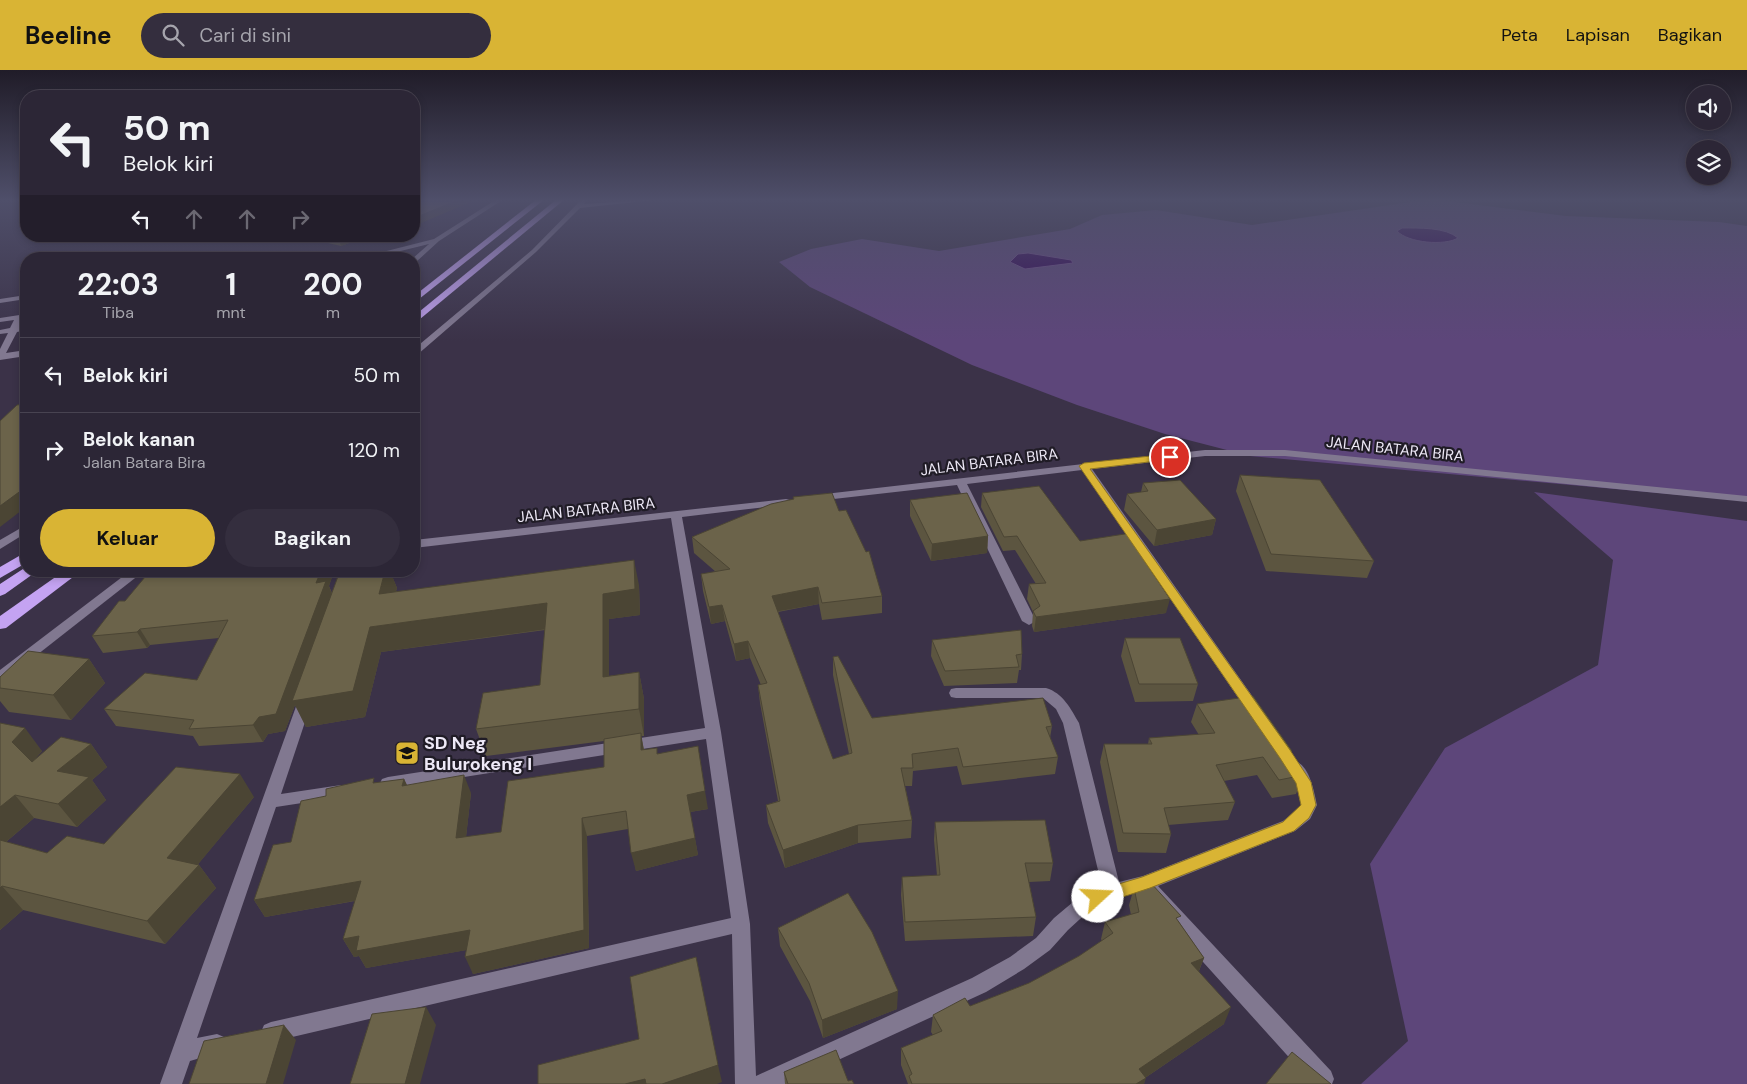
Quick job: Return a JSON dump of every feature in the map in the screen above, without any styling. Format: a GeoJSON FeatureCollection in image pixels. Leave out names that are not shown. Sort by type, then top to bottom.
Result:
{"type":"FeatureCollection","features":[{"type":"Feature","properties":{"kind":"highway"},"geometry":{"type":"LineString","coordinates":[[420,295],[481,246]]}},
{"type":"Feature","properties":{"kind":"highway"},"geometry":{"type":"LineString","coordinates":[[420,316],[504,246]]}},
{"type":"Feature","properties":{"kind":"highway"},"geometry":{"type":"LineString","coordinates":[[0,574],[20,560]]}},
{"type":"Feature","properties":{"kind":"highway"},"geometry":{"type":"LineString","coordinates":[[0,591],[20,577]]}},
{"type":"Feature","properties":{"kind":"highway"},"geometry":{"type":"LineString","coordinates":[[0,624],[66,577]]}},
{"type":"Feature","properties":{"kind":"street"},"geometry":{"type":"LineString","coordinates":[[387,252],[411,246]]}},
{"type":"Feature","properties":{"kind":"street"},"geometry":{"type":"LineString","coordinates":[[420,256],[430,246]]}},
{"type":"Feature","properties":{"kind":"street"},"geometry":{"type":"LineString","coordinates":[[420,348],[522,262],[537,246]]}},
{"type":"Feature","properties":{"kind":"street"},"geometry":{"type":"LineString","coordinates":[[0,301],[20,298]]}},
{"type":"Feature","properties":{"kind":"street"},"geometry":{"type":"LineString","coordinates":[[0,320],[20,317]]}},
{"type":"Feature","properties":{"kind":"street"},"geometry":{"type":"LineString","coordinates":[[0,357],[20,321]]}},
{"type":"Feature","properties":{"kind":"street"},"geometry":{"type":"LineString","coordinates":[[0,332],[20,329]]}},
{"type":"Feature","properties":{"kind":"street"},"geometry":{"type":"LineString","coordinates":[[0,357],[20,353]]}},
{"type":"Feature","properties":{"kind":"street","name":"JALAN BATARA BIRA"},"geometry":{"type":"LineString","coordinates":[[420,543],[1205,453],[1285,453],[1747,499]]}},
{"type":"Feature","properties":{"kind":"street"},"geometry":{"type":"LineString","coordinates":[[1084,466],[1263,722]]}},
{"type":"Feature","properties":{"kind":"street"},"geometry":{"type":"LineString","coordinates":[[960,481],[1029,621]]}},
{"type":"Feature","properties":{"kind":"street"},"geometry":{"type":"LineString","coordinates":[[676,515],[714,732],[741,924],[746,1084]]}},
{"type":"Feature","properties":{"kind":"street"},"geometry":{"type":"LineString","coordinates":[[0,545],[20,532]]}},
{"type":"Feature","properties":{"kind":"street"},"geometry":{"type":"LineString","coordinates":[[0,677],[130,577]]}},
{"type":"Feature","properties":{"kind":"street"},"geometry":{"type":"LineString","coordinates":[[172,1084],[312,682]]}},
{"type":"Feature","properties":{"kind":"street"},"geometry":{"type":"LineString","coordinates":[[956,693],[1046,693],[1061,706],[1071,723],[1112,891]]}},
{"type":"Feature","properties":{"kind":"street"},"geometry":{"type":"LineString","coordinates":[[270,802],[714,732]]}},
{"type":"Feature","properties":{"kind":"street"},"geometry":{"type":"LineString","coordinates":[[762,1084],[979,985],[1017,963],[1043,944],[1061,924],[1085,903],[1112,891],[1144,883],[1289,826],[1304,814],[1309,805],[1304,782],[1285,754]]}},
{"type":"Feature","properties":{"kind":"street"},"geometry":{"type":"LineString","coordinates":[[1144,883],[1323,1079]]}},
{"type":"Feature","properties":{"kind":"street"},"geometry":{"type":"LineString","coordinates":[[250,1037],[741,924]]}},
{"type":"Feature","properties":{"kind":"street"},"geometry":{"type":"LineString","coordinates":[[183,1052],[231,1041]]}},
{"type":"Feature","properties":{"kind":"shaded area"},"geometry":{"type":"Polygon","coordinates":[[[825,246],[909,246],[939,251],[967,246],[1747,246],[1747,501],[1250,456],[1165,434],[1077,405],[972,365],[810,287],[779,262],[811,249],[825,246]]]}},
{"type":"Feature","properties":{"kind":"shaded area"},"geometry":{"type":"Polygon","coordinates":[[[1028,253],[1071,260],[1073,263],[1025,269],[1010,262],[1018,254],[1028,253]]]}},
{"type":"Feature","properties":{"kind":"shaded area"},"geometry":{"type":"Polygon","coordinates":[[[1534,492],[1747,521],[1747,1084],[1361,1084],[1408,1041],[1370,864],[1445,748],[1598,665],[1613,560],[1534,492]]]}},
{"type":"Feature","properties":{"kind":"building"},"geometry":{"type":"Polygon","coordinates":[[[17,405],[20,405],[20,491],[0,506],[0,421],[17,405]]]}},
{"type":"Feature","properties":{"kind":"building"},"geometry":{"type":"Polygon","coordinates":[[[1240,475],[1320,480],[1374,561],[1271,554],[1240,475]]]}},
{"type":"Feature","properties":{"kind":"building"},"geometry":{"type":"Polygon","coordinates":[[[1180,480],[1216,519],[1157,530],[1127,494],[1148,491],[1143,483],[1180,480]]]}},
{"type":"Feature","properties":{"kind":"building"},"geometry":{"type":"Polygon","coordinates":[[[1039,486],[1080,541],[1131,533],[1147,553],[1140,554],[1170,599],[1036,617],[1033,611],[1040,606],[1029,584],[1046,583],[1017,536],[1004,537],[982,493],[1039,486]]]}},
{"type":"Feature","properties":{"kind":"building"},"geometry":{"type":"Polygon","coordinates":[[[832,493],[839,511],[846,510],[866,552],[869,551],[882,596],[822,603],[818,587],[772,596],[833,759],[852,753],[833,657],[838,656],[872,718],[1043,698],[1052,726],[1046,727],[1058,757],[963,767],[958,748],[912,754],[913,768],[901,768],[912,820],[858,825],[783,850],[766,805],[780,801],[758,685],[767,683],[748,641],[734,644],[722,605],[709,607],[701,574],[730,569],[692,537],[771,504],[794,499],[793,497],[832,493]]]}},
{"type":"Feature","properties":{"kind":"building"},"geometry":{"type":"Polygon","coordinates":[[[967,493],[988,536],[932,544],[910,500],[967,493]]]}},
{"type":"Feature","properties":{"kind":"building"},"geometry":{"type":"Polygon","coordinates":[[[634,560],[635,589],[603,594],[603,677],[639,672],[639,709],[476,729],[483,693],[540,685],[547,603],[370,627],[353,691],[292,701],[338,577],[383,577],[379,594],[634,560]]]}},
{"type":"Feature","properties":{"kind":"building"},"geometry":{"type":"Polygon","coordinates":[[[145,577],[318,577],[316,583],[326,581],[276,714],[259,717],[253,725],[189,729],[194,720],[104,709],[145,673],[197,680],[228,620],[92,636],[119,601],[125,601],[145,577]]]}},
{"type":"Feature","properties":{"kind":"building"},"geometry":{"type":"Polygon","coordinates":[[[1021,630],[1022,654],[1016,655],[1019,667],[945,671],[932,640],[1021,630]]]}},
{"type":"Feature","properties":{"kind":"building"},"geometry":{"type":"Polygon","coordinates":[[[1125,638],[1180,638],[1198,684],[1139,684],[1125,638]]]}},
{"type":"Feature","properties":{"kind":"building"},"geometry":{"type":"Polygon","coordinates":[[[28,651],[89,659],[53,695],[0,688],[0,677],[28,651]]]}},
{"type":"Feature","properties":{"kind":"building"},"geometry":{"type":"Polygon","coordinates":[[[1253,696],[1292,751],[1288,752],[1304,775],[1279,780],[1263,757],[1216,765],[1235,802],[1164,808],[1171,834],[1123,833],[1104,744],[1152,744],[1149,738],[1215,733],[1197,704],[1253,696]]]}},
{"type":"Feature","properties":{"kind":"building"},"geometry":{"type":"Polygon","coordinates":[[[0,723],[25,728],[12,742],[32,762],[61,737],[91,744],[57,771],[89,777],[58,804],[15,795],[0,807],[0,723]]]}},
{"type":"Feature","properties":{"kind":"building"},"geometry":{"type":"Polygon","coordinates":[[[641,733],[641,750],[657,748],[657,754],[698,746],[705,791],[687,795],[695,838],[631,853],[626,811],[582,818],[584,930],[465,957],[470,930],[356,951],[359,936],[343,939],[361,881],[254,900],[273,845],[291,842],[301,801],[326,796],[326,789],[374,778],[373,783],[404,779],[402,786],[464,775],[456,838],[501,832],[508,781],[604,767],[604,739],[641,733]]]}},
{"type":"Feature","properties":{"kind":"building"},"geometry":{"type":"Polygon","coordinates":[[[176,767],[240,774],[167,858],[199,865],[147,921],[2,886],[0,888],[0,840],[47,853],[67,836],[104,844],[176,767]]]}},
{"type":"Feature","properties":{"kind":"building"},"geometry":{"type":"Polygon","coordinates":[[[1045,820],[1053,863],[1025,863],[1036,917],[905,922],[902,877],[940,875],[935,822],[1045,820]]]}},
{"type":"Feature","properties":{"kind":"building"},"geometry":{"type":"Polygon","coordinates":[[[1150,882],[1181,916],[1176,918],[1204,958],[1191,963],[1231,1007],[1139,1069],[1146,1078],[1136,1084],[912,1084],[909,1076],[912,1074],[901,1048],[942,1031],[933,1015],[965,998],[970,1006],[1029,983],[1079,956],[1113,933],[1105,922],[1139,912],[1134,888],[1150,882]]]}},
{"type":"Feature","properties":{"kind":"building"},"geometry":{"type":"Polygon","coordinates":[[[848,893],[872,932],[898,991],[822,1020],[809,983],[778,928],[848,893]]]}},
{"type":"Feature","properties":{"kind":"building"},"geometry":{"type":"Polygon","coordinates":[[[696,957],[718,1065],[662,1084],[646,1084],[645,1079],[625,1084],[538,1084],[538,1065],[639,1039],[630,977],[696,957]]]}},
{"type":"Feature","properties":{"kind":"building"},"geometry":{"type":"Polygon","coordinates":[[[426,1007],[405,1084],[350,1084],[372,1014],[426,1007]]]}},
{"type":"Feature","properties":{"kind":"building"},"geometry":{"type":"Polygon","coordinates":[[[284,1025],[266,1084],[189,1084],[204,1041],[284,1025]]]}},
{"type":"Feature","properties":{"kind":"building"},"geometry":{"type":"Polygon","coordinates":[[[836,1050],[848,1081],[852,1080],[854,1084],[788,1084],[784,1072],[836,1050]]]}},
{"type":"Feature","properties":{"kind":"building"},"geometry":{"type":"Polygon","coordinates":[[[1292,1052],[1331,1084],[1266,1084],[1292,1052]]]}},
{"type":"Feature","properties":{"kind":"place","name":"SD Neg Bulurokeng I"},"geometry":{"type":"Point","coordinates":[407,753]}},
{"type":"Feature","properties":{"kind":"route"},"geometry":{"type":"LineString","coordinates":[[1098,897],[1112,891],[1144,883],[1289,826],[1304,814],[1309,805],[1304,782],[1084,466],[1170,457]]}}]}
